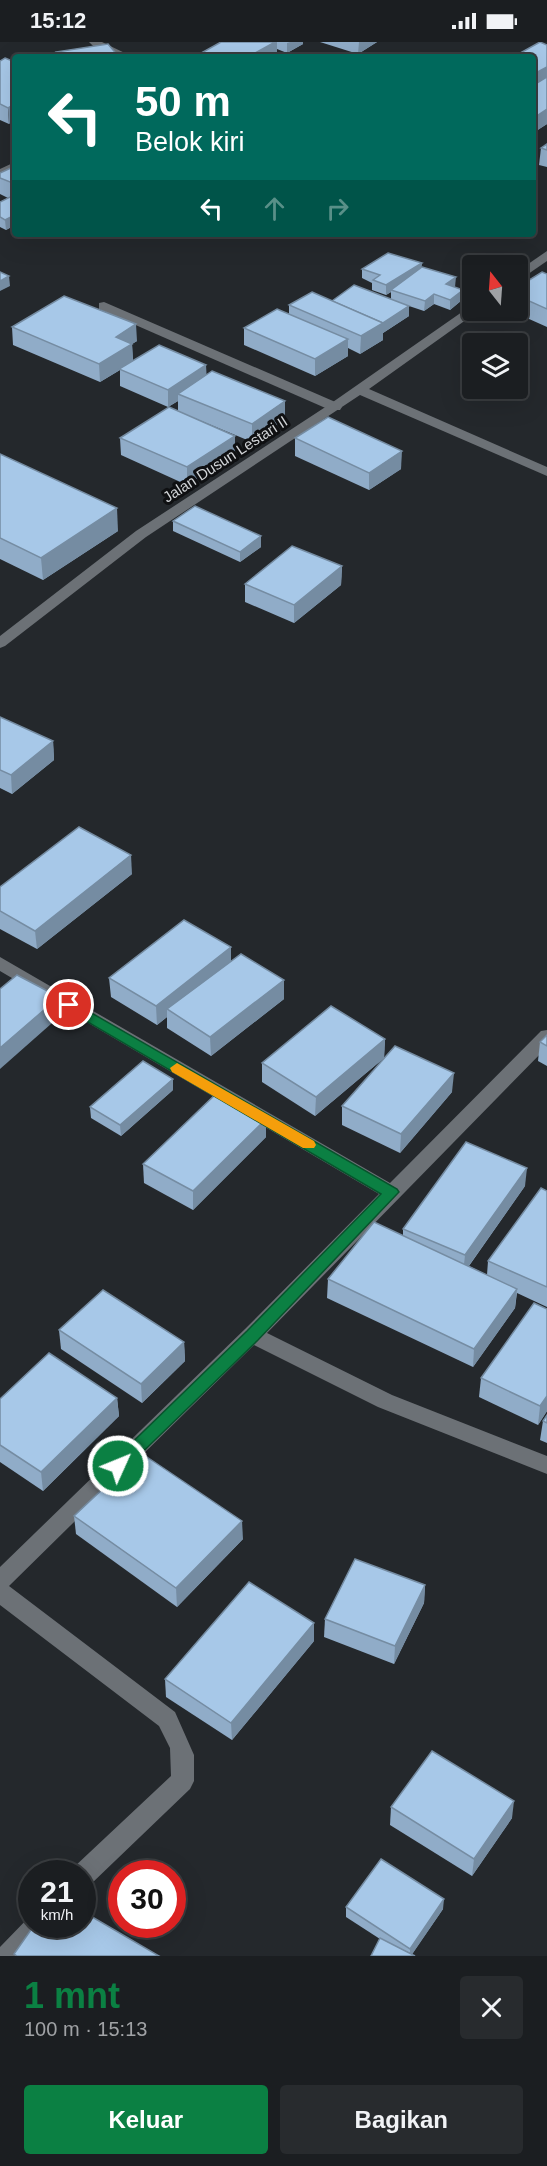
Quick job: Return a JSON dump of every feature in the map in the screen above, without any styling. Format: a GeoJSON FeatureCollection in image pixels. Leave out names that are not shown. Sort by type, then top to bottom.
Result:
{"type":"FeatureCollection","features":[{"type":"Feature","properties":{"kind":"street"},"geometry":{"type":"LineString","coordinates":[[95,42],[102,48],[119,54]]}},
{"type":"Feature","properties":{"kind":"street"},"geometry":{"type":"LineString","coordinates":[[528,269],[547,255]]}},
{"type":"Feature","properties":{"kind":"street"},"geometry":{"type":"LineString","coordinates":[[104,306],[335,407]]}},
{"type":"Feature","properties":{"kind":"street","name":"Jalan Dusun Lestari II"},"geometry":{"type":"LineString","coordinates":[[0,643],[141,534],[335,407],[462,316]]}},
{"type":"Feature","properties":{"kind":"street"},"geometry":{"type":"LineString","coordinates":[[360,390],[547,472]]}},
{"type":"Feature","properties":{"kind":"street"},"geometry":{"type":"LineString","coordinates":[[0,963],[392,1192]]}},
{"type":"Feature","properties":{"kind":"street"},"geometry":{"type":"LineString","coordinates":[[0,1581],[252,1335],[547,1036]]}},
{"type":"Feature","properties":{"kind":"street"},"geometry":{"type":"LineString","coordinates":[[252,1335],[385,1401],[547,1465]]}},
{"type":"Feature","properties":{"kind":"street"},"geometry":{"type":"LineString","coordinates":[[0,1592],[167,1719],[179,1740],[185,1759],[182,1781],[96,1863]]}},
{"type":"Feature","properties":{"kind":"street"},"geometry":{"type":"LineString","coordinates":[[8,1956],[24,1938]]}},
{"type":"Feature","properties":{"kind":"building"},"geometry":{"type":"Polygon","coordinates":[[[221,42],[275,42],[253,54],[199,54],[221,42]]]}},
{"type":"Feature","properties":{"kind":"building"},"geometry":{"type":"Polygon","coordinates":[[[540,42],[547,45],[547,67],[536,73],[536,54],[518,54],[540,42]]]}},
{"type":"Feature","properties":{"kind":"building"},"geometry":{"type":"Polygon","coordinates":[[[108,44],[116,54],[58,54],[56,52],[108,44]]]}},
{"type":"Feature","properties":{"kind":"building"},"geometry":{"type":"Polygon","coordinates":[[[5,58],[12,61],[12,106],[8,108],[0,104],[0,61],[5,58]]]}},
{"type":"Feature","properties":{"kind":"building"},"geometry":{"type":"Polygon","coordinates":[[[547,77],[547,109],[536,116],[536,84],[547,77]]]}},
{"type":"Feature","properties":{"kind":"building"},"geometry":{"type":"Polygon","coordinates":[[[12,167],[12,183],[0,178],[0,173],[12,167]]]}},
{"type":"Feature","properties":{"kind":"building"},"geometry":{"type":"Polygon","coordinates":[[[12,198],[12,216],[5,220],[0,217],[0,202],[12,198]]]}},
{"type":"Feature","properties":{"kind":"building"},"geometry":{"type":"Polygon","coordinates":[[[388,253],[422,263],[386,285],[373,280],[380,275],[362,269],[388,253]]]}},
{"type":"Feature","properties":{"kind":"building"},"geometry":{"type":"Polygon","coordinates":[[[422,267],[456,277],[446,284],[462,291],[450,300],[434,294],[425,301],[391,290],[422,267]]]}},
{"type":"Feature","properties":{"kind":"building"},"geometry":{"type":"Polygon","coordinates":[[[0,272],[9,276],[0,281],[0,272]]]}},
{"type":"Feature","properties":{"kind":"building"},"geometry":{"type":"Polygon","coordinates":[[[542,272],[547,274],[547,309],[528,300],[528,281],[542,272]]]}},
{"type":"Feature","properties":{"kind":"building"},"geometry":{"type":"Polygon","coordinates":[[[354,285],[409,306],[383,323],[332,301],[354,285]]]}},
{"type":"Feature","properties":{"kind":"building"},"geometry":{"type":"Polygon","coordinates":[[[312,292],[383,323],[361,336],[289,305],[312,292]]]}},
{"type":"Feature","properties":{"kind":"building"},"geometry":{"type":"Polygon","coordinates":[[[64,296],[136,324],[116,337],[132,344],[99,364],[12,327],[64,296]]]}},
{"type":"Feature","properties":{"kind":"building"},"geometry":{"type":"Polygon","coordinates":[[[277,309],[348,339],[315,359],[244,328],[277,309]]]}},
{"type":"Feature","properties":{"kind":"building"},"geometry":{"type":"Polygon","coordinates":[[[159,345],[206,365],[168,390],[119,369],[159,345]]]}},
{"type":"Feature","properties":{"kind":"building"},"geometry":{"type":"Polygon","coordinates":[[[212,371],[285,401],[252,424],[178,394],[212,371]]]}},
{"type":"Feature","properties":{"kind":"building"},"geometry":{"type":"Polygon","coordinates":[[[169,407],[235,436],[187,467],[120,438],[169,407]]]}},
{"type":"Feature","properties":{"kind":"building"},"geometry":{"type":"Polygon","coordinates":[[[328,417],[402,451],[369,473],[295,438],[328,417]]]}},
{"type":"Feature","properties":{"kind":"building"},"geometry":{"type":"Polygon","coordinates":[[[0,454],[117,508],[41,558],[0,538],[0,454]]]}},
{"type":"Feature","properties":{"kind":"building"},"geometry":{"type":"Polygon","coordinates":[[[195,506],[261,536],[240,552],[173,521],[195,506]]]}},
{"type":"Feature","properties":{"kind":"building"},"geometry":{"type":"Polygon","coordinates":[[[292,546],[342,566],[294,605],[245,584],[292,546]]]}},
{"type":"Feature","properties":{"kind":"building"},"geometry":{"type":"Polygon","coordinates":[[[0,717],[53,741],[11,775],[0,770],[0,717]]]}},
{"type":"Feature","properties":{"kind":"building"},"geometry":{"type":"Polygon","coordinates":[[[79,827],[131,855],[35,931],[0,911],[0,887],[79,827]]]}},
{"type":"Feature","properties":{"kind":"building"},"geometry":{"type":"Polygon","coordinates":[[[184,920],[231,947],[156,1006],[109,978],[184,920]]]}},
{"type":"Feature","properties":{"kind":"building"},"geometry":{"type":"Polygon","coordinates":[[[241,954],[284,980],[210,1037],[167,1009],[241,954]]]}},
{"type":"Feature","properties":{"kind":"building"},"geometry":{"type":"Polygon","coordinates":[[[17,975],[59,997],[0,1048],[0,989],[17,975]]]}},
{"type":"Feature","properties":{"kind":"building"},"geometry":{"type":"Polygon","coordinates":[[[331,1006],[385,1039],[316,1097],[262,1063],[331,1006]]]}},
{"type":"Feature","properties":{"kind":"building"},"geometry":{"type":"Polygon","coordinates":[[[547,1035],[547,1046],[540,1042],[547,1035]]]}},
{"type":"Feature","properties":{"kind":"building"},"geometry":{"type":"Polygon","coordinates":[[[395,1046],[454,1073],[401,1134],[342,1106],[395,1046]]]}},
{"type":"Feature","properties":{"kind":"building"},"geometry":{"type":"Polygon","coordinates":[[[143,1061],[173,1079],[120,1125],[90,1107],[143,1061]]]}},
{"type":"Feature","properties":{"kind":"building"},"geometry":{"type":"Polygon","coordinates":[[[217,1093],[266,1119],[193,1191],[143,1164],[217,1093]]]}},
{"type":"Feature","properties":{"kind":"building"},"geometry":{"type":"Polygon","coordinates":[[[466,1142],[527,1168],[465,1255],[403,1229],[466,1142]]]}},
{"type":"Feature","properties":{"kind":"building"},"geometry":{"type":"Polygon","coordinates":[[[541,1188],[547,1191],[547,1287],[488,1261],[541,1188]]]}},
{"type":"Feature","properties":{"kind":"building"},"geometry":{"type":"Polygon","coordinates":[[[374,1222],[517,1289],[474,1349],[328,1279],[374,1222]]]}},
{"type":"Feature","properties":{"kind":"building"},"geometry":{"type":"Polygon","coordinates":[[[103,1290],[184,1342],[141,1384],[59,1330],[103,1290]]]}},
{"type":"Feature","properties":{"kind":"building"},"geometry":{"type":"Polygon","coordinates":[[[534,1303],[547,1309],[547,1396],[540,1406],[481,1378],[534,1303]]]}},
{"type":"Feature","properties":{"kind":"building"},"geometry":{"type":"Polygon","coordinates":[[[49,1353],[117,1398],[41,1472],[0,1445],[0,1399],[49,1353]]]}},
{"type":"Feature","properties":{"kind":"building"},"geometry":{"type":"Polygon","coordinates":[[[141,1453],[242,1521],[176,1588],[74,1516],[141,1453]]]}},
{"type":"Feature","properties":{"kind":"building"},"geometry":{"type":"Polygon","coordinates":[[[355,1559],[425,1585],[395,1646],[325,1619],[355,1559]]]}},
{"type":"Feature","properties":{"kind":"building"},"geometry":{"type":"Polygon","coordinates":[[[249,1582],[314,1623],[231,1723],[165,1679],[249,1582]]]}},
{"type":"Feature","properties":{"kind":"building"},"geometry":{"type":"Polygon","coordinates":[[[432,1751],[514,1801],[474,1859],[391,1807],[432,1751]]]}},
{"type":"Feature","properties":{"kind":"building"},"geometry":{"type":"Polygon","coordinates":[[[381,1859],[444,1899],[410,1949],[346,1907],[381,1859]]]}},
{"type":"Feature","properties":{"kind":"building"},"geometry":{"type":"Polygon","coordinates":[[[96,1919],[108,1926],[108,1938],[128,1938],[159,1956],[17,1956],[14,1954],[25,1938],[96,1938],[96,1919]]]}},
{"type":"Feature","properties":{"kind":"building"},"geometry":{"type":"Polygon","coordinates":[[[380,1938],[415,1956],[371,1956],[380,1938]]]}},
{"type":"Feature","properties":{"kind":"slow traffic"},"geometry":{"type":"LineString","coordinates":[[177,1068],[309,1145]]}},
{"type":"Feature","properties":{"kind":"route"},"geometry":{"type":"LineString","coordinates":[[69,1005],[392,1192],[252,1335],[118,1466]]}}]}
